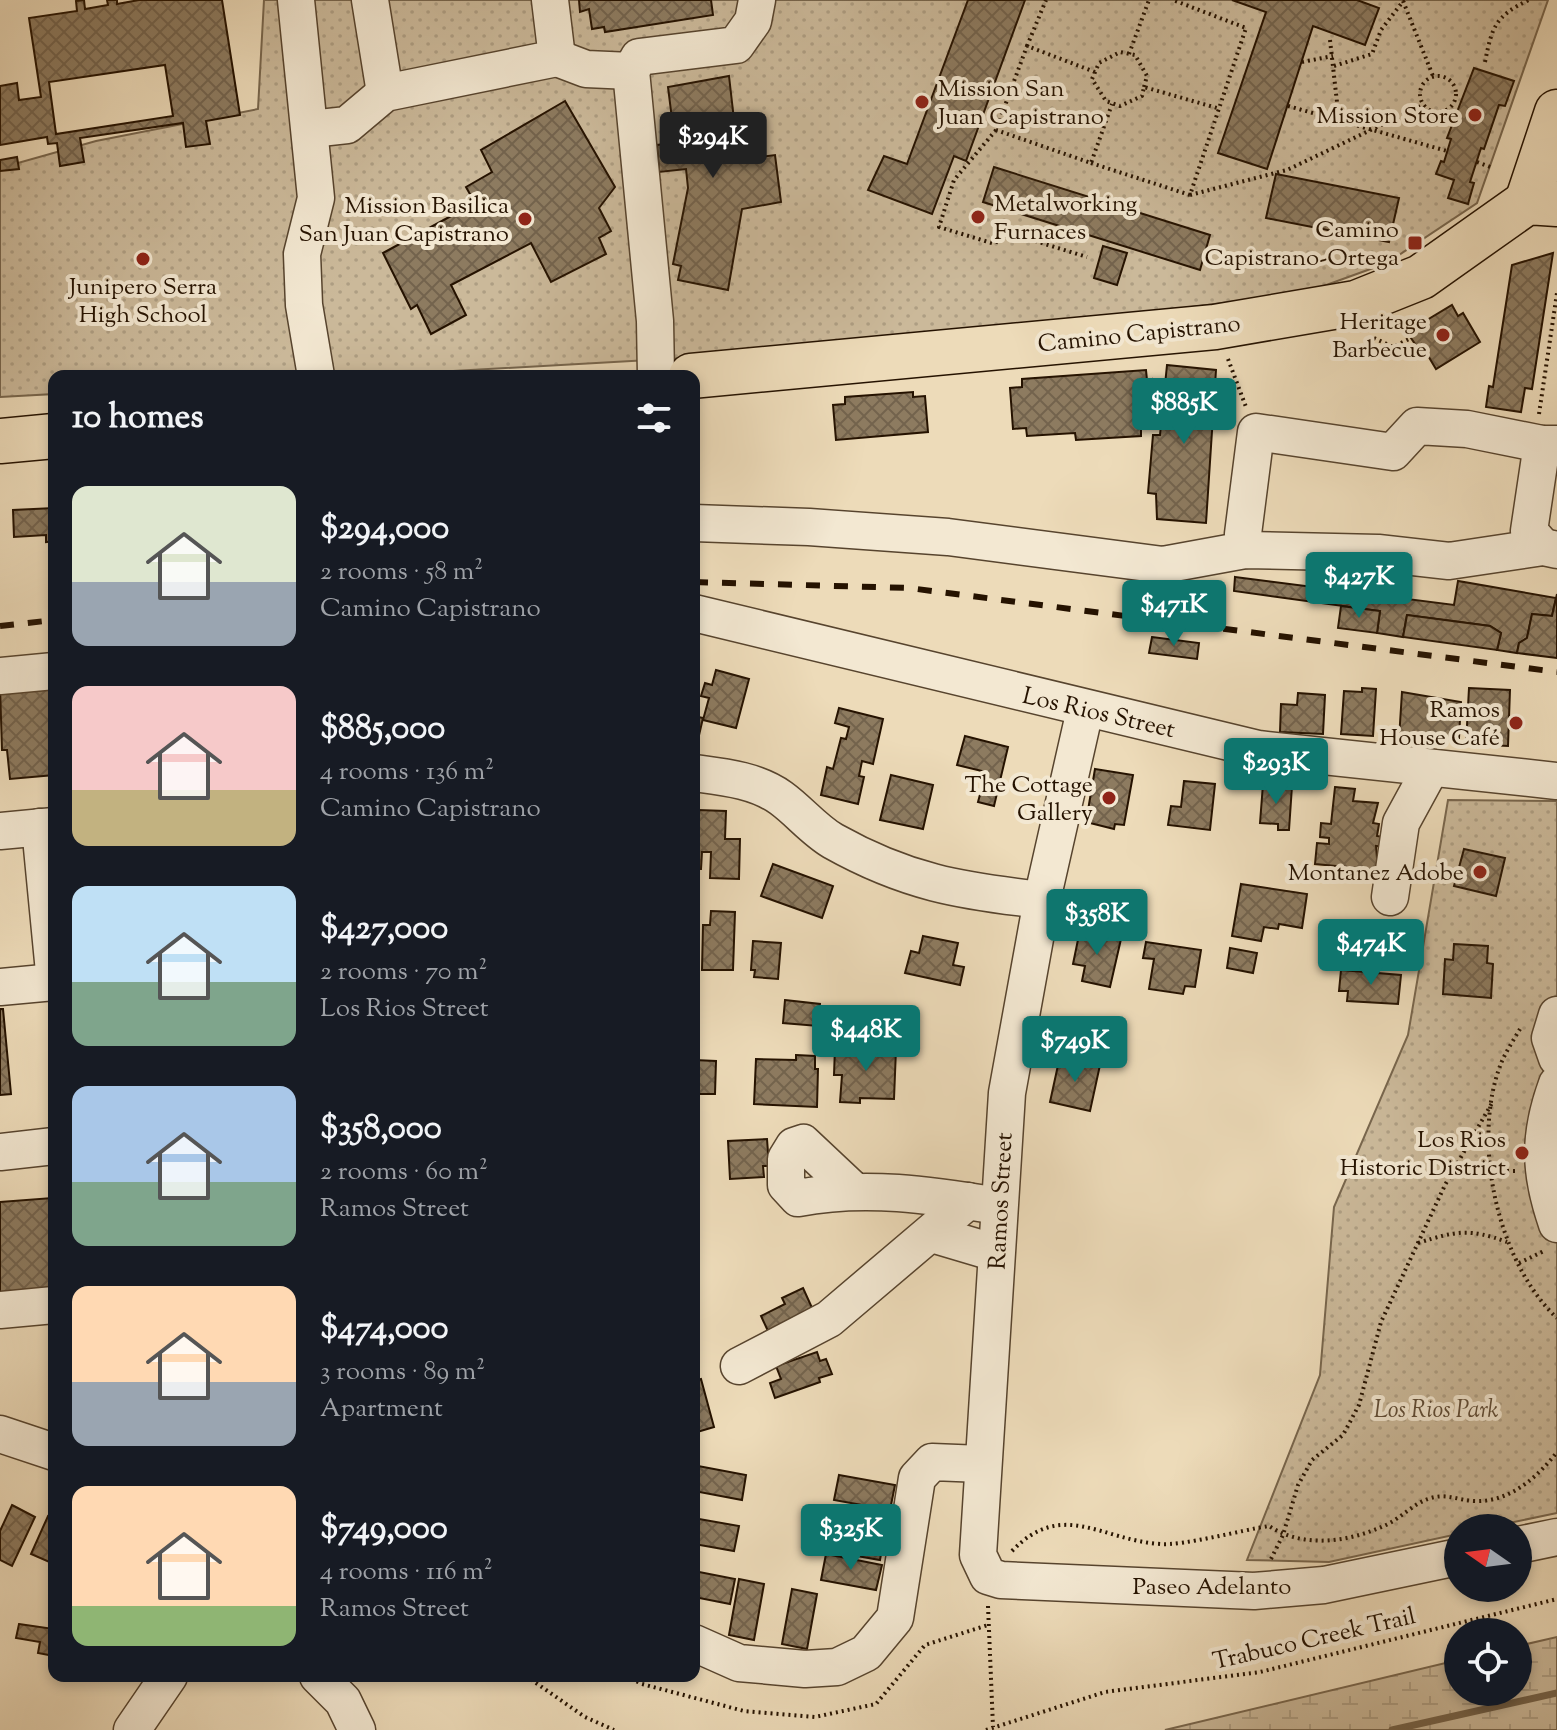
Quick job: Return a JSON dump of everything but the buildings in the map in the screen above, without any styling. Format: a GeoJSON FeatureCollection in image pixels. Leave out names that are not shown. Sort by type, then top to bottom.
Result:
{"type":"FeatureCollection","features":[{"type":"Feature","properties":{"kind":"main road"},"geometry":{"type":"LineString","coordinates":[[1542,203],[1557,112]]}},
{"type":"Feature","properties":{"kind":"main road","name":"Camino Capistrano"},"geometry":{"type":"LineString","coordinates":[[700,375],[1215,327],[1356,303],[1421,277],[1542,203]]}},
{"type":"Feature","properties":{"kind":"main road"},"geometry":{"type":"LineString","coordinates":[[0,441],[48,437]]}},
{"type":"Feature","properties":{"kind":"street"},"geometry":{"type":"LineString","coordinates":[[296,0],[316,198],[302,254],[304,305],[315,370]]}},
{"type":"Feature","properties":{"kind":"street"},"geometry":{"type":"LineString","coordinates":[[370,0],[385,93]]}},
{"type":"Feature","properties":{"kind":"street"},"geometry":{"type":"LineString","coordinates":[[550,0],[557,58]]}},
{"type":"Feature","properties":{"kind":"street"},"geometry":{"type":"LineString","coordinates":[[656,370],[655,321],[631,71],[639,57],[736,45],[753,21],[757,0]]}},
{"type":"Feature","properties":{"kind":"street"},"geometry":{"type":"LineString","coordinates":[[311,129],[347,125],[385,93],[557,58],[586,69],[631,71]]}},
{"type":"Feature","properties":{"kind":"street"},"geometry":{"type":"LineString","coordinates":[[1245,550],[1243,534],[1256,432],[1393,452],[1417,426],[1467,429],[1549,444],[1529,531],[1550,548]]}},
{"type":"Feature","properties":{"kind":"street"},"geometry":{"type":"LineString","coordinates":[[700,523],[948,537],[1163,565],[1245,550],[1378,553],[1449,561],[1550,548]]}},
{"type":"Feature","properties":{"kind":"street","name":"Los Rios Street"},"geometry":{"type":"LineString","coordinates":[[700,614],[1085,710],[1258,749],[1557,781]]}},
{"type":"Feature","properties":{"kind":"street"},"geometry":{"type":"LineString","coordinates":[[0,676],[48,672]]}},
{"type":"Feature","properties":{"kind":"street","name":"Ramos Street"},"geometry":{"type":"LineString","coordinates":[[983,1565],[982,1464],[996,1253],[983,1203],[1007,1093],[1042,900],[1085,710]]}},
{"type":"Feature","properties":{"kind":"street"},"geometry":{"type":"LineString","coordinates":[[1390,897],[1401,823],[1431,768]]}},
{"type":"Feature","properties":{"kind":"street"},"geometry":{"type":"LineString","coordinates":[[700,774],[738,779],[779,797],[830,839],[915,880],[956,890],[1042,900]]}},
{"type":"Feature","properties":{"kind":"street"},"geometry":{"type":"LineString","coordinates":[[0,831],[47,826],[48,847]]}},
{"type":"Feature","properties":{"kind":"street"},"geometry":{"type":"LineString","coordinates":[[0,987],[48,983]]}},
{"type":"Feature","properties":{"kind":"street"},"geometry":{"type":"LineString","coordinates":[[1557,1015],[1550,1038],[1557,1058]]}},
{"type":"Feature","properties":{"kind":"street"},"geometry":{"type":"LineString","coordinates":[[1557,1084],[1545,1119],[1542,1171],[1557,1224]]}},
{"type":"Feature","properties":{"kind":"street"},"geometry":{"type":"LineString","coordinates":[[0,1152],[48,1147]]}},
{"type":"Feature","properties":{"kind":"street"},"geometry":{"type":"LineString","coordinates":[[853,1190],[983,1203]]}},
{"type":"Feature","properties":{"kind":"street"},"geometry":{"type":"LineString","coordinates":[[739,1366],[829,1319],[932,1234],[983,1203]]}},
{"type":"Feature","properties":{"kind":"street"},"geometry":{"type":"LineString","coordinates":[[932,1234],[996,1253]]}},
{"type":"Feature","properties":{"kind":"street"},"geometry":{"type":"LineString","coordinates":[[0,1310],[48,1306]]}},
{"type":"Feature","properties":{"kind":"street"},"geometry":{"type":"LineString","coordinates":[[0,1434],[48,1450]]}},
{"type":"Feature","properties":{"kind":"street"},"geometry":{"type":"LineString","coordinates":[[700,1646],[739,1663],[805,1669],[837,1667],[866,1653],[895,1618],[917,1478],[932,1462],[982,1464]]}},
{"type":"Feature","properties":{"kind":"street"},"geometry":{"type":"LineString","coordinates":[[1532,1542],[1557,1537]]}},
{"type":"Feature","properties":{"kind":"street","name":"Paseo Adelanto"},"geometry":{"type":"LineString","coordinates":[[983,1565],[1008,1581],[1254,1591],[1324,1585],[1444,1560]]}},
{"type":"Feature","properties":{"kind":"street"},"geometry":{"type":"LineString","coordinates":[[132,1730],[165,1682]]}},
{"type":"Feature","properties":{"kind":"street"},"geometry":{"type":"LineString","coordinates":[[324,1682],[343,1701],[357,1730]]}},
{"type":"Feature","properties":{"kind":"path"},"geometry":{"type":"LineString","coordinates":[[1046,0],[996,130],[954,180],[939,227],[995,244],[1003,231],[1087,257]]}},
{"type":"Feature","properties":{"kind":"path"},"geometry":{"type":"LineString","coordinates":[[1129,54],[1149,0]]}},
{"type":"Feature","properties":{"kind":"path"},"geometry":{"type":"LineString","coordinates":[[1173,0],[1246,28],[1190,195]]}},
{"type":"Feature","properties":{"kind":"path"},"geometry":{"type":"LineString","coordinates":[[1334,66],[1372,54],[1381,30],[1403,0]]}},
{"type":"Feature","properties":{"kind":"path"},"geometry":{"type":"LineString","coordinates":[[1403,0],[1433,76]]}},
{"type":"Feature","properties":{"kind":"path"},"geometry":{"type":"LineString","coordinates":[[1485,62],[1492,27],[1509,10],[1529,0]]}},
{"type":"Feature","properties":{"kind":"path"},"geometry":{"type":"LineString","coordinates":[[1330,40],[1339,120]]}},
{"type":"Feature","properties":{"kind":"path"},"geometry":{"type":"LineString","coordinates":[[1027,46],[1095,72]]}},
{"type":"Feature","properties":{"kind":"path"},"geometry":{"type":"LineString","coordinates":[[1120,52],[1129,54],[1135,55],[1147,76],[1142,96],[1120,106],[1112,104],[1106,101],[1092,79],[1099,63],[1120,52]]}},
{"type":"Feature","properties":{"kind":"path"},"geometry":{"type":"LineString","coordinates":[[1302,62],[1333,56]]}},
{"type":"Feature","properties":{"kind":"path"},"geometry":{"type":"LineString","coordinates":[[996,130],[1190,195],[1287,170],[1423,105],[1442,112],[1456,96],[1452,83],[1433,76],[1427,79],[1419,91],[1423,105]]}},
{"type":"Feature","properties":{"kind":"path"},"geometry":{"type":"LineString","coordinates":[[1144,87],[1217,108]]}},
{"type":"Feature","properties":{"kind":"path"},"geometry":{"type":"LineString","coordinates":[[1091,163],[1112,104]]}},
{"type":"Feature","properties":{"kind":"path"},"geometry":{"type":"LineString","coordinates":[[1288,106],[1447,151]]}},
{"type":"Feature","properties":{"kind":"path"},"geometry":{"type":"LineString","coordinates":[[1477,162],[1493,168]]}},
{"type":"Feature","properties":{"kind":"path"},"geometry":{"type":"LineString","coordinates":[[1549,444],[1538,402],[1557,293]]}},
{"type":"Feature","properties":{"kind":"path"},"geometry":{"type":"LineString","coordinates":[[1215,327],[1256,432]]}},
{"type":"Feature","properties":{"kind":"path"},"geometry":{"type":"LineString","coordinates":[[1374,338],[1393,347],[1411,338]]}},
{"type":"Feature","properties":{"kind":"path"},"geometry":{"type":"LineString","coordinates":[[1254,1591],[1283,1535],[1298,1485],[1312,1460],[1343,1435],[1359,1405],[1381,1322],[1445,1185],[1492,1103]]}},
{"type":"Feature","properties":{"kind":"path"},"geometry":{"type":"LineString","coordinates":[[1418,1243],[1455,1232],[1478,1231],[1507,1242]]}},
{"type":"Feature","properties":{"kind":"path"},"geometry":{"type":"LineString","coordinates":[[1518,1263],[1557,1245]]}},
{"type":"Feature","properties":{"kind":"path"},"geometry":{"type":"LineString","coordinates":[[993,1727],[983,1565],[1027,1535],[1049,1525],[1073,1522],[1113,1536],[1163,1545],[1269,1526],[1283,1535],[1338,1542],[1388,1524],[1427,1499],[1451,1494],[1474,1502],[1509,1496],[1557,1452]]}},
{"type":"Feature","properties":{"kind":"path","name":"Trabuco Creek Trail"},"geometry":{"type":"LineString","coordinates":[[986,1730],[1105,1692],[1260,1672],[1557,1599]]}},
{"type":"Feature","properties":{"kind":"path"},"geometry":{"type":"LineString","coordinates":[[535,1682],[585,1717],[614,1730]]}},
{"type":"Feature","properties":{"kind":"green space","name":"Mission San Juan Capistrano"},"geometry":{"type":"Polygon","coordinates":[[[264,0],[1548,0],[1477,203],[1387,263],[1307,292],[1130,315],[771,353],[472,370],[48,370],[48,394],[0,397],[0,168],[96,141],[258,109],[264,0]]]}},
{"type":"Feature","properties":{"kind":"green space","name":"Los Rios Park"},"geometry":{"type":"Polygon","coordinates":[[[1448,800],[1557,801],[1557,1513],[1532,1518],[1532,1514],[1444,1514],[1444,1537],[1329,1562],[1247,1560],[1320,1375],[1334,1207],[1408,1035],[1448,800]]]}},
{"type":"Feature","properties":{"kind":"green space"},"geometry":{"type":"Polygon","coordinates":[[[1557,1637],[1557,1730],[1165,1730],[1444,1663],[1444,1706],[1532,1706],[1532,1643],[1557,1637]]]}},
{"type":"Feature","properties":{"kind":"waterway"},"geometry":{"type":"LineString","coordinates":[[1392,1730],[1557,1693]]}},
{"type":"Feature","properties":{"kind":"railway"},"geometry":{"type":"LineString","coordinates":[[700,582],[909,588],[1557,672]]}},
{"type":"Feature","properties":{"kind":"railway"},"geometry":{"type":"LineString","coordinates":[[0,626],[48,621]]}},
{"type":"Feature","properties":{"kind":"place","name":"Mission San Juan Capistrano"},"geometry":{"type":"Point","coordinates":[922,102]}},
{"type":"Feature","properties":{"kind":"place","name":"Mission Store"},"geometry":{"type":"Point","coordinates":[1475,115]}},
{"type":"Feature","properties":{"kind":"place","name":"Metalworking Furnaces"},"geometry":{"type":"Point","coordinates":[978,217]}},
{"type":"Feature","properties":{"kind":"place","name":"Mission Basilica San Juan Capistrano"},"geometry":{"type":"Point","coordinates":[525,219]}},
{"type":"Feature","properties":{"kind":"place","name":"Camino Capistrano-Ortega"},"geometry":{"type":"Point","coordinates":[1415,243]}},
{"type":"Feature","properties":{"kind":"place","name":"Junipero Serra High School"},"geometry":{"type":"Point","coordinates":[143,259]}},
{"type":"Feature","properties":{"kind":"place","name":"Heritage Barbecue"},"geometry":{"type":"Point","coordinates":[1443,335]}},
{"type":"Feature","properties":{"kind":"place","name":"Ramos House Café"},"geometry":{"type":"Point","coordinates":[1516,723]}},
{"type":"Feature","properties":{"kind":"place","name":"The Cottage Gallery"},"geometry":{"type":"Point","coordinates":[1109,798]}},
{"type":"Feature","properties":{"kind":"place","name":"Montanez Adobe"},"geometry":{"type":"Point","coordinates":[1480,872]}},
{"type":"Feature","properties":{"kind":"place","name":"Los Rios Historic District"},"geometry":{"type":"Point","coordinates":[1522,1153]}}]}
